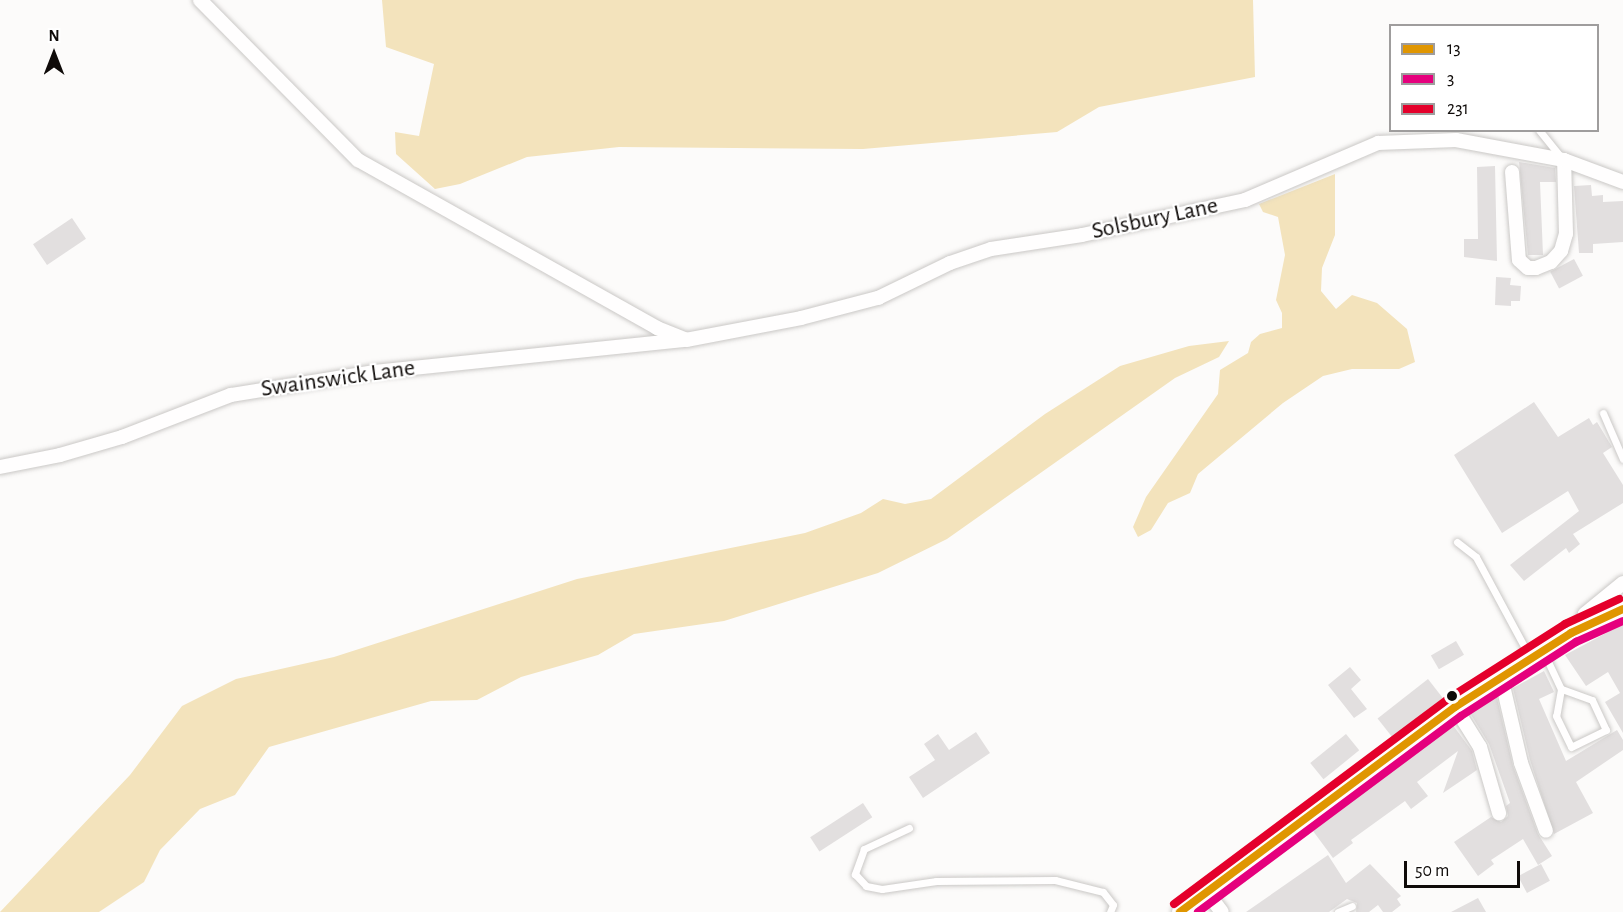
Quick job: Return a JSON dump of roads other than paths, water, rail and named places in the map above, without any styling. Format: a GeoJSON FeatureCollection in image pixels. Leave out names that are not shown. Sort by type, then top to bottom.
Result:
{"type":"FeatureCollection","features":[{"type":"Feature","properties":{"kind":"street"},"geometry":{"type":"LineString","coordinates":[[200,0],[358,160],[657,328],[686,340]]}},
{"type":"Feature","properties":{"kind":"street","name":"Solsbury Lane"},"geometry":{"type":"LineString","coordinates":[[686,340],[801,318],[878,298],[950,263],[991,249],[1082,235],[1245,200],[1378,143],[1456,140],[1564,160],[1623,182]]}},
{"type":"Feature","properties":{"kind":"street"},"geometry":{"type":"LineString","coordinates":[[1512,172],[1519,260],[1528,268],[1536,268],[1551,262],[1560,251],[1566,234],[1564,160]]}},
{"type":"Feature","properties":{"kind":"street","name":"Swainswick Lane"},"geometry":{"type":"LineString","coordinates":[[0,467],[60,455],[122,437],[231,395],[374,372],[686,340]]}},
{"type":"Feature","properties":{"kind":"street"},"geometry":{"type":"LineString","coordinates":[[1586,625],[1583,620],[1585,614],[1623,583]]}},
{"type":"Feature","properties":{"kind":"street"},"geometry":{"type":"LineString","coordinates":[[1180,912],[1455,707],[1586,625],[1623,609]]}},
{"type":"Feature","properties":{"kind":"street"},"geometry":{"type":"LineString","coordinates":[[1501,677],[1521,763],[1546,831]]}},
{"type":"Feature","properties":{"kind":"street"},"geometry":{"type":"LineString","coordinates":[[1455,707],[1480,747],[1499,813]]}},
{"type":"Feature","properties":{"kind":"street"},"geometry":{"type":"LineString","coordinates":[[1206,891],[1222,912]]}},
{"type":"Feature","properties":{"kind":"lane"},"geometry":{"type":"LineString","coordinates":[[1541,132],[1564,160]]}},
{"type":"Feature","properties":{"kind":"lane"},"geometry":{"type":"LineString","coordinates":[[1603,413],[1623,459]]}},
{"type":"Feature","properties":{"kind":"lane"},"geometry":{"type":"LineString","coordinates":[[1457,542],[1476,557],[1537,655],[1562,689],[1592,700],[1606,730],[1571,747],[1556,716],[1562,689]]}},
{"type":"Feature","properties":{"kind":"lane"},"geometry":{"type":"LineString","coordinates":[[909,828],[864,849],[855,874],[866,886],[882,889],[936,881],[1055,880],[1103,892],[1113,905],[1110,912]]}},
{"type":"Feature","properties":{"kind":"lane"},"geometry":{"type":"LineString","coordinates":[[1338,912],[1352,906]]}}]}
